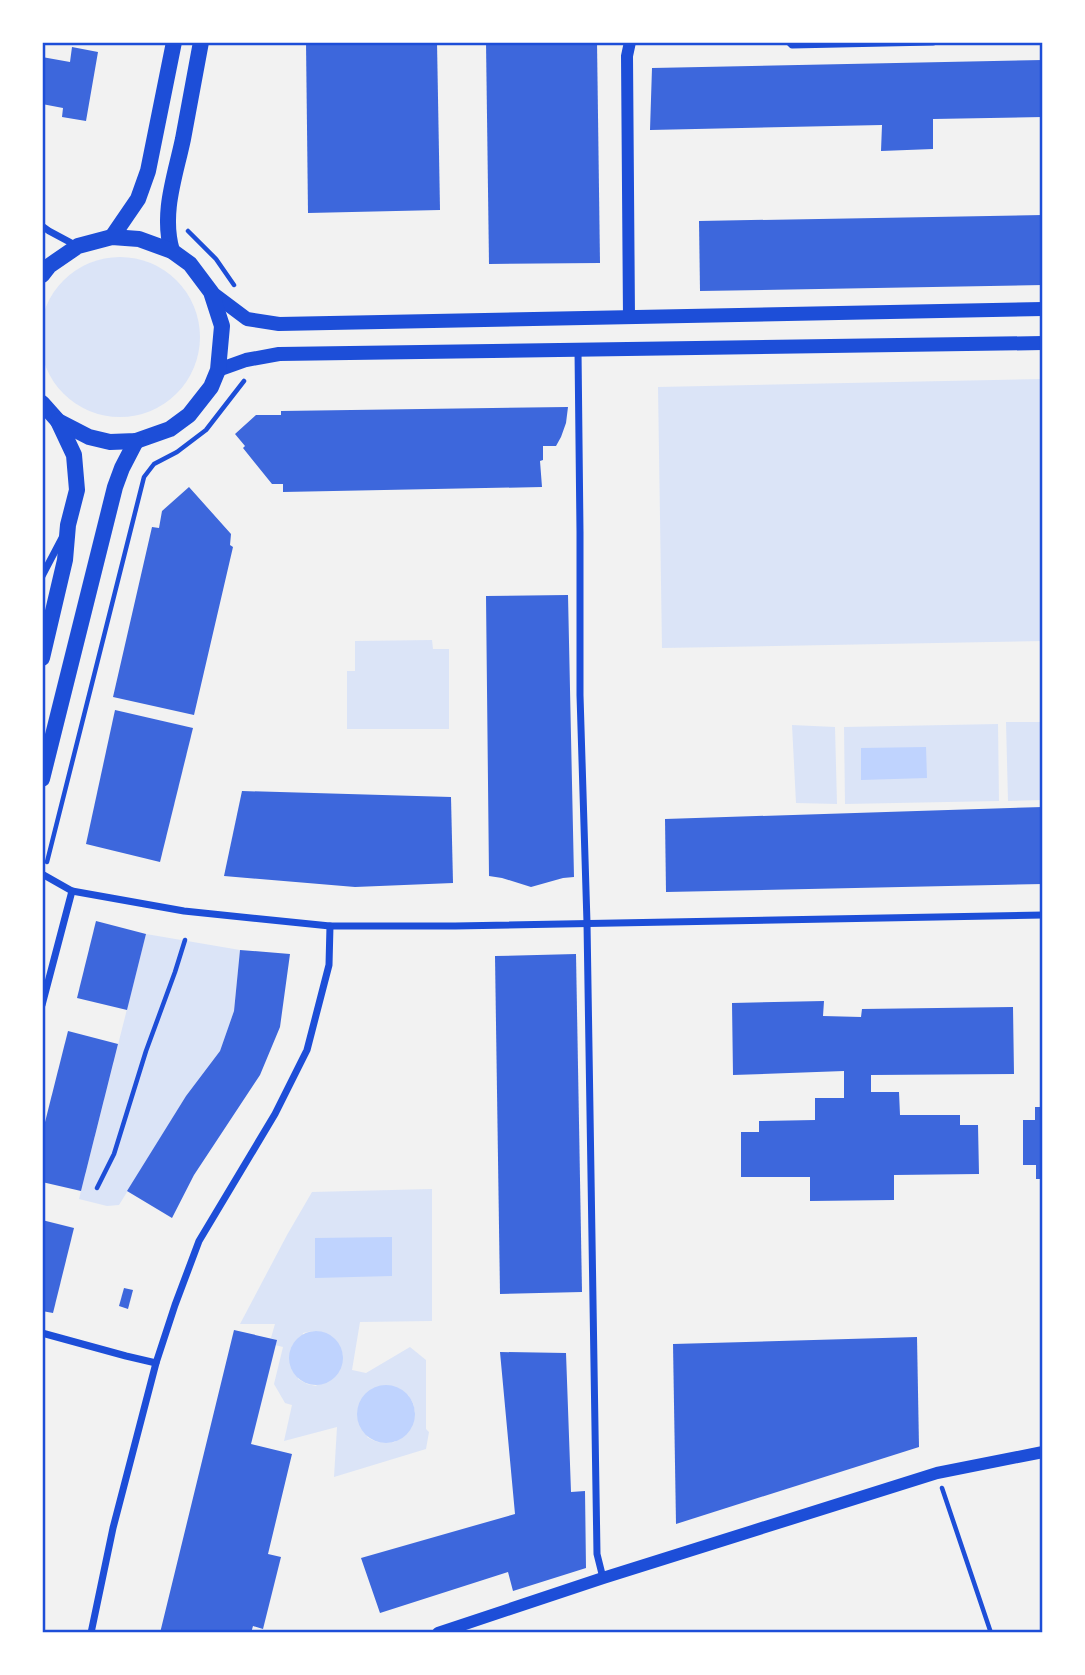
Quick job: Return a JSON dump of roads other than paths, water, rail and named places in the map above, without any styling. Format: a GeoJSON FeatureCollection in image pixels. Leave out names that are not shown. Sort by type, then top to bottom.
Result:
{"type":"FeatureCollection","features":[{"type":"Feature","properties":{"kind":"main road"},"geometry":{"type":"LineString","coordinates":[[112,237],[138,199],[148,170],[174,42]]}},
{"type":"Feature","properties":{"kind":"main road"},"geometry":{"type":"LineString","coordinates":[[172,251],[168,236],[169,200],[201,42]]}},
{"type":"Feature","properties":{"kind":"main road"},"geometry":{"type":"LineString","coordinates":[[42,275],[78,246],[112,237],[139,239],[172,251],[190,264],[211,292],[247,319],[271,324],[1043,309]]}},
{"type":"Feature","properties":{"kind":"main road"},"geometry":{"type":"LineString","coordinates":[[58,421],[89,437],[110,442],[136,440],[170,429],[189,415],[211,387],[218,370],[222,326],[211,292]]}},
{"type":"Feature","properties":{"kind":"main road"},"geometry":{"type":"LineString","coordinates":[[218,370],[246,360],[279,354],[1043,343]]}},
{"type":"Feature","properties":{"kind":"main road"},"geometry":{"type":"LineString","coordinates":[[42,402],[58,421],[74,455],[77,490],[68,525],[65,560],[42,658]]}},
{"type":"Feature","properties":{"kind":"main road"},"geometry":{"type":"LineString","coordinates":[[42,779],[112,499],[122,468],[136,440]]}},
{"type":"Feature","properties":{"kind":"street"},"geometry":{"type":"LineString","coordinates":[[629,318],[626,56],[630,42]]}},
{"type":"Feature","properties":{"kind":"street"},"geometry":{"type":"LineString","coordinates":[[789,42],[792,45],[933,42]]}},
{"type":"Feature","properties":{"kind":"street"},"geometry":{"type":"LineString","coordinates":[[42,226],[78,246]]}},
{"type":"Feature","properties":{"kind":"street"},"geometry":{"type":"LineString","coordinates":[[578,350],[580,695],[587,922],[597,1554],[603,1578]]}},
{"type":"Feature","properties":{"kind":"street"},"geometry":{"type":"LineString","coordinates":[[42,576],[68,525]]}},
{"type":"Feature","properties":{"kind":"street"},"geometry":{"type":"LineString","coordinates":[[43,874],[72,891],[184,911],[330,926],[1043,915]]}},
{"type":"Feature","properties":{"kind":"street"},"geometry":{"type":"LineString","coordinates":[[42,1005],[72,891]]}},
{"type":"Feature","properties":{"kind":"street"},"geometry":{"type":"LineString","coordinates":[[92,1633],[113,1528],[156,1363],[175,1305],[199,1241],[275,1114],[307,1050],[329,965],[330,926]]}},
{"type":"Feature","properties":{"kind":"street"},"geometry":{"type":"LineString","coordinates":[[42,1333],[156,1363]]}},
{"type":"Feature","properties":{"kind":"street"},"geometry":{"type":"LineString","coordinates":[[439,1633],[603,1578],[937,1474],[1043,1452]]}},
{"type":"Feature","properties":{"kind":"water"},"geometry":{"type":"Polygon","coordinates":[[[926,747],[927,778],[861,780],[861,748],[926,747]]]}},
{"type":"Feature","properties":{"kind":"water"},"geometry":{"type":"Polygon","coordinates":[[[392,1237],[392,1276],[315,1278],[315,1238],[392,1237]]]}},
{"type":"Feature","properties":{"kind":"water"},"geometry":{"type":"Polygon","coordinates":[[[321,1331],[331,1335],[339,1343],[343,1358],[339,1373],[331,1381],[311,1385],[301,1381],[293,1373],[289,1353],[293,1343],[301,1335],[321,1331]]]}},
{"type":"Feature","properties":{"kind":"water"},"geometry":{"type":"Polygon","coordinates":[[[380,1385],[392,1385],[407,1393],[415,1408],[415,1420],[407,1435],[392,1443],[380,1443],[365,1435],[357,1420],[357,1408],[365,1393],[380,1385]]]}}]}
